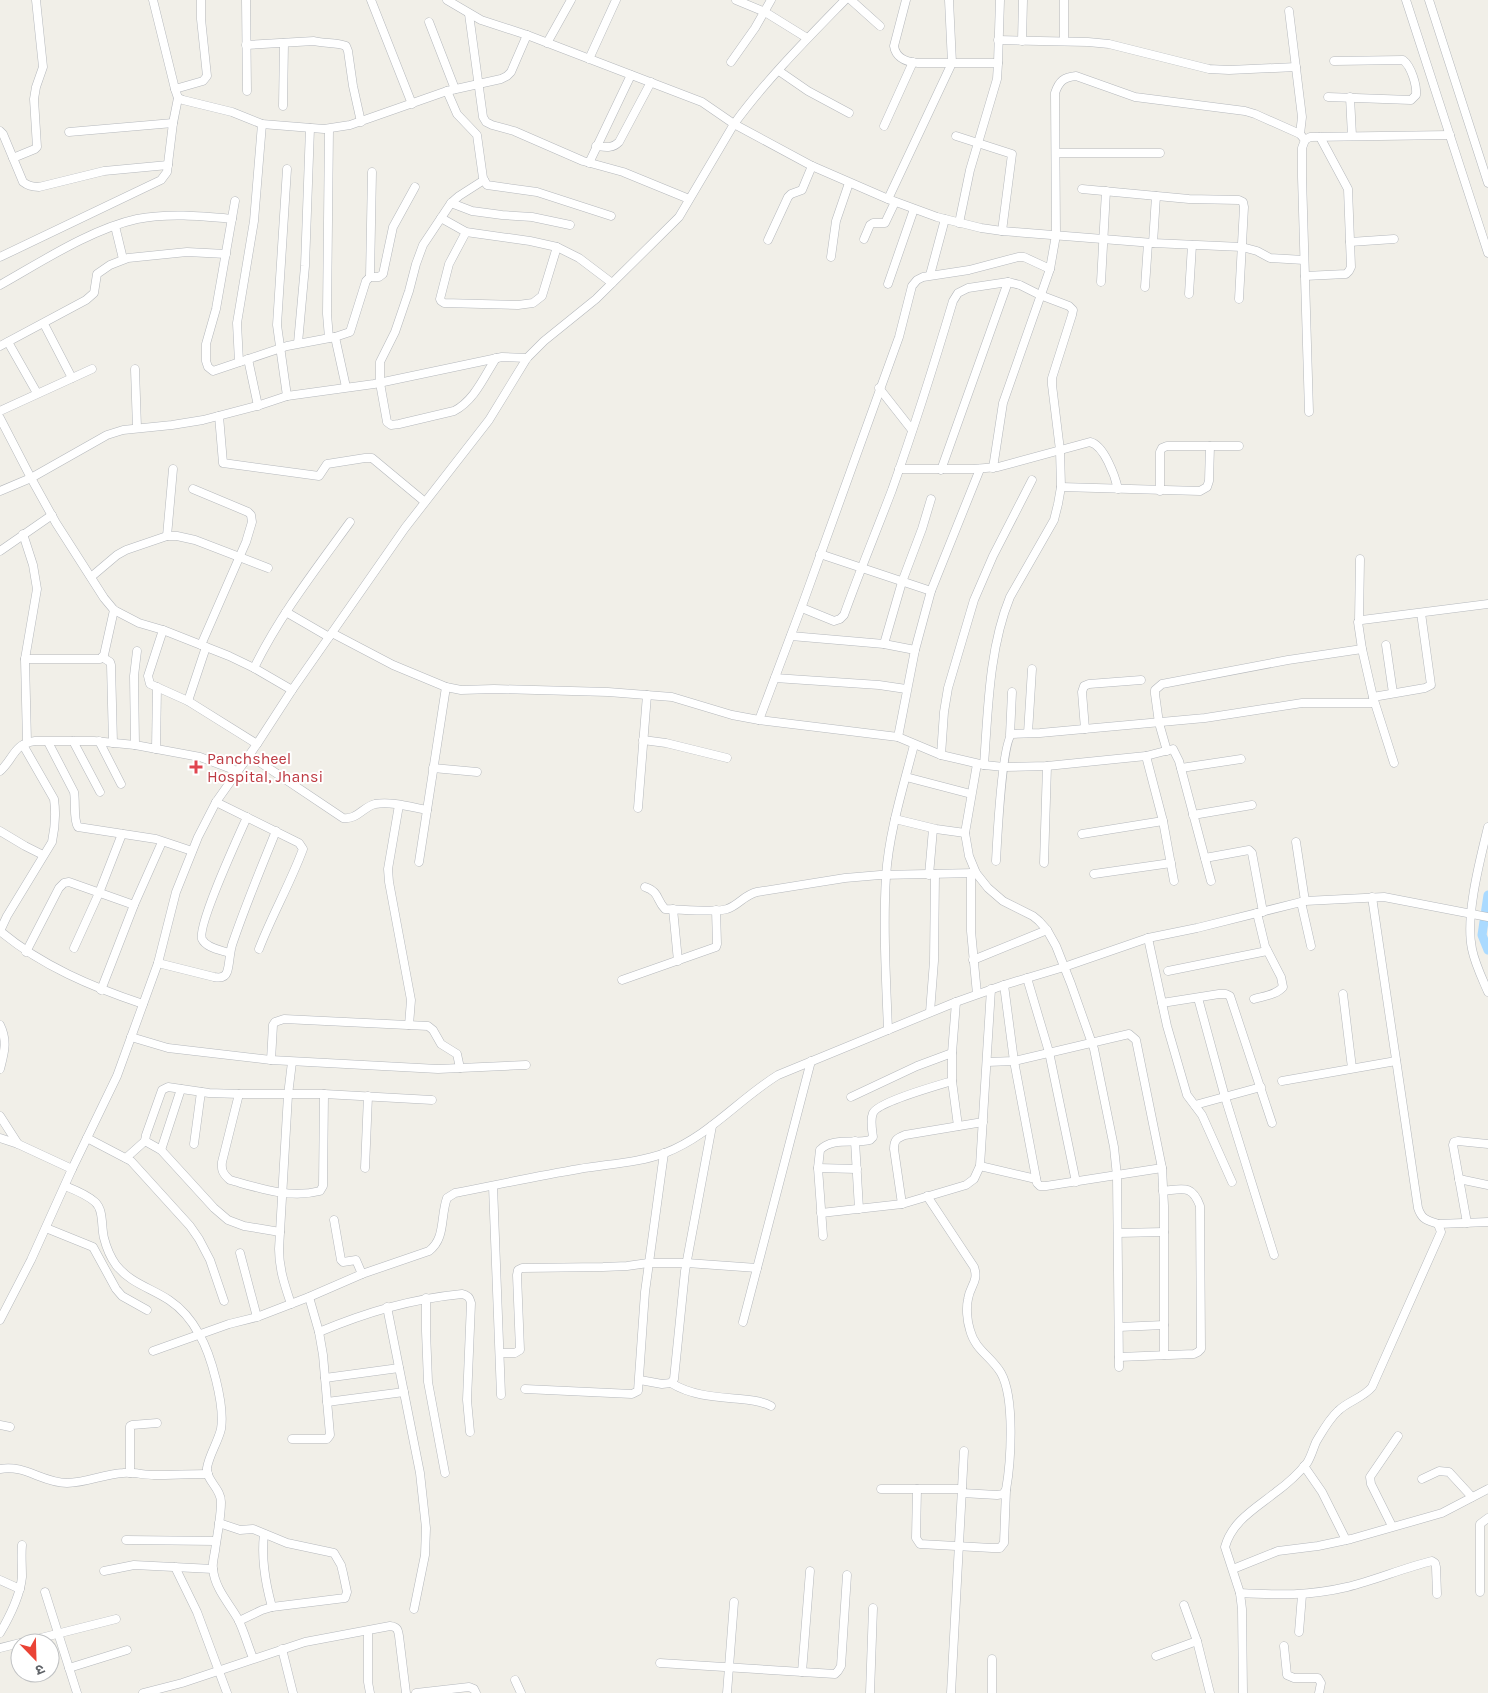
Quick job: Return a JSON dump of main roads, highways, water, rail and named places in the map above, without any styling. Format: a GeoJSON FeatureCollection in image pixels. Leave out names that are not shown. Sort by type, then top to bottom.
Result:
{"type":"FeatureCollection","features":[{"type":"Feature","properties":{"kind":"waterway"},"geometry":{"type":"LineString","coordinates":[[1488,895],[1482,935],[1488,950]]}},
{"type":"Feature","properties":{"kind":"place","name":"Panchsheel Hospital, Jhansi"},"geometry":{"type":"Point","coordinates":[196,767]}}]}
